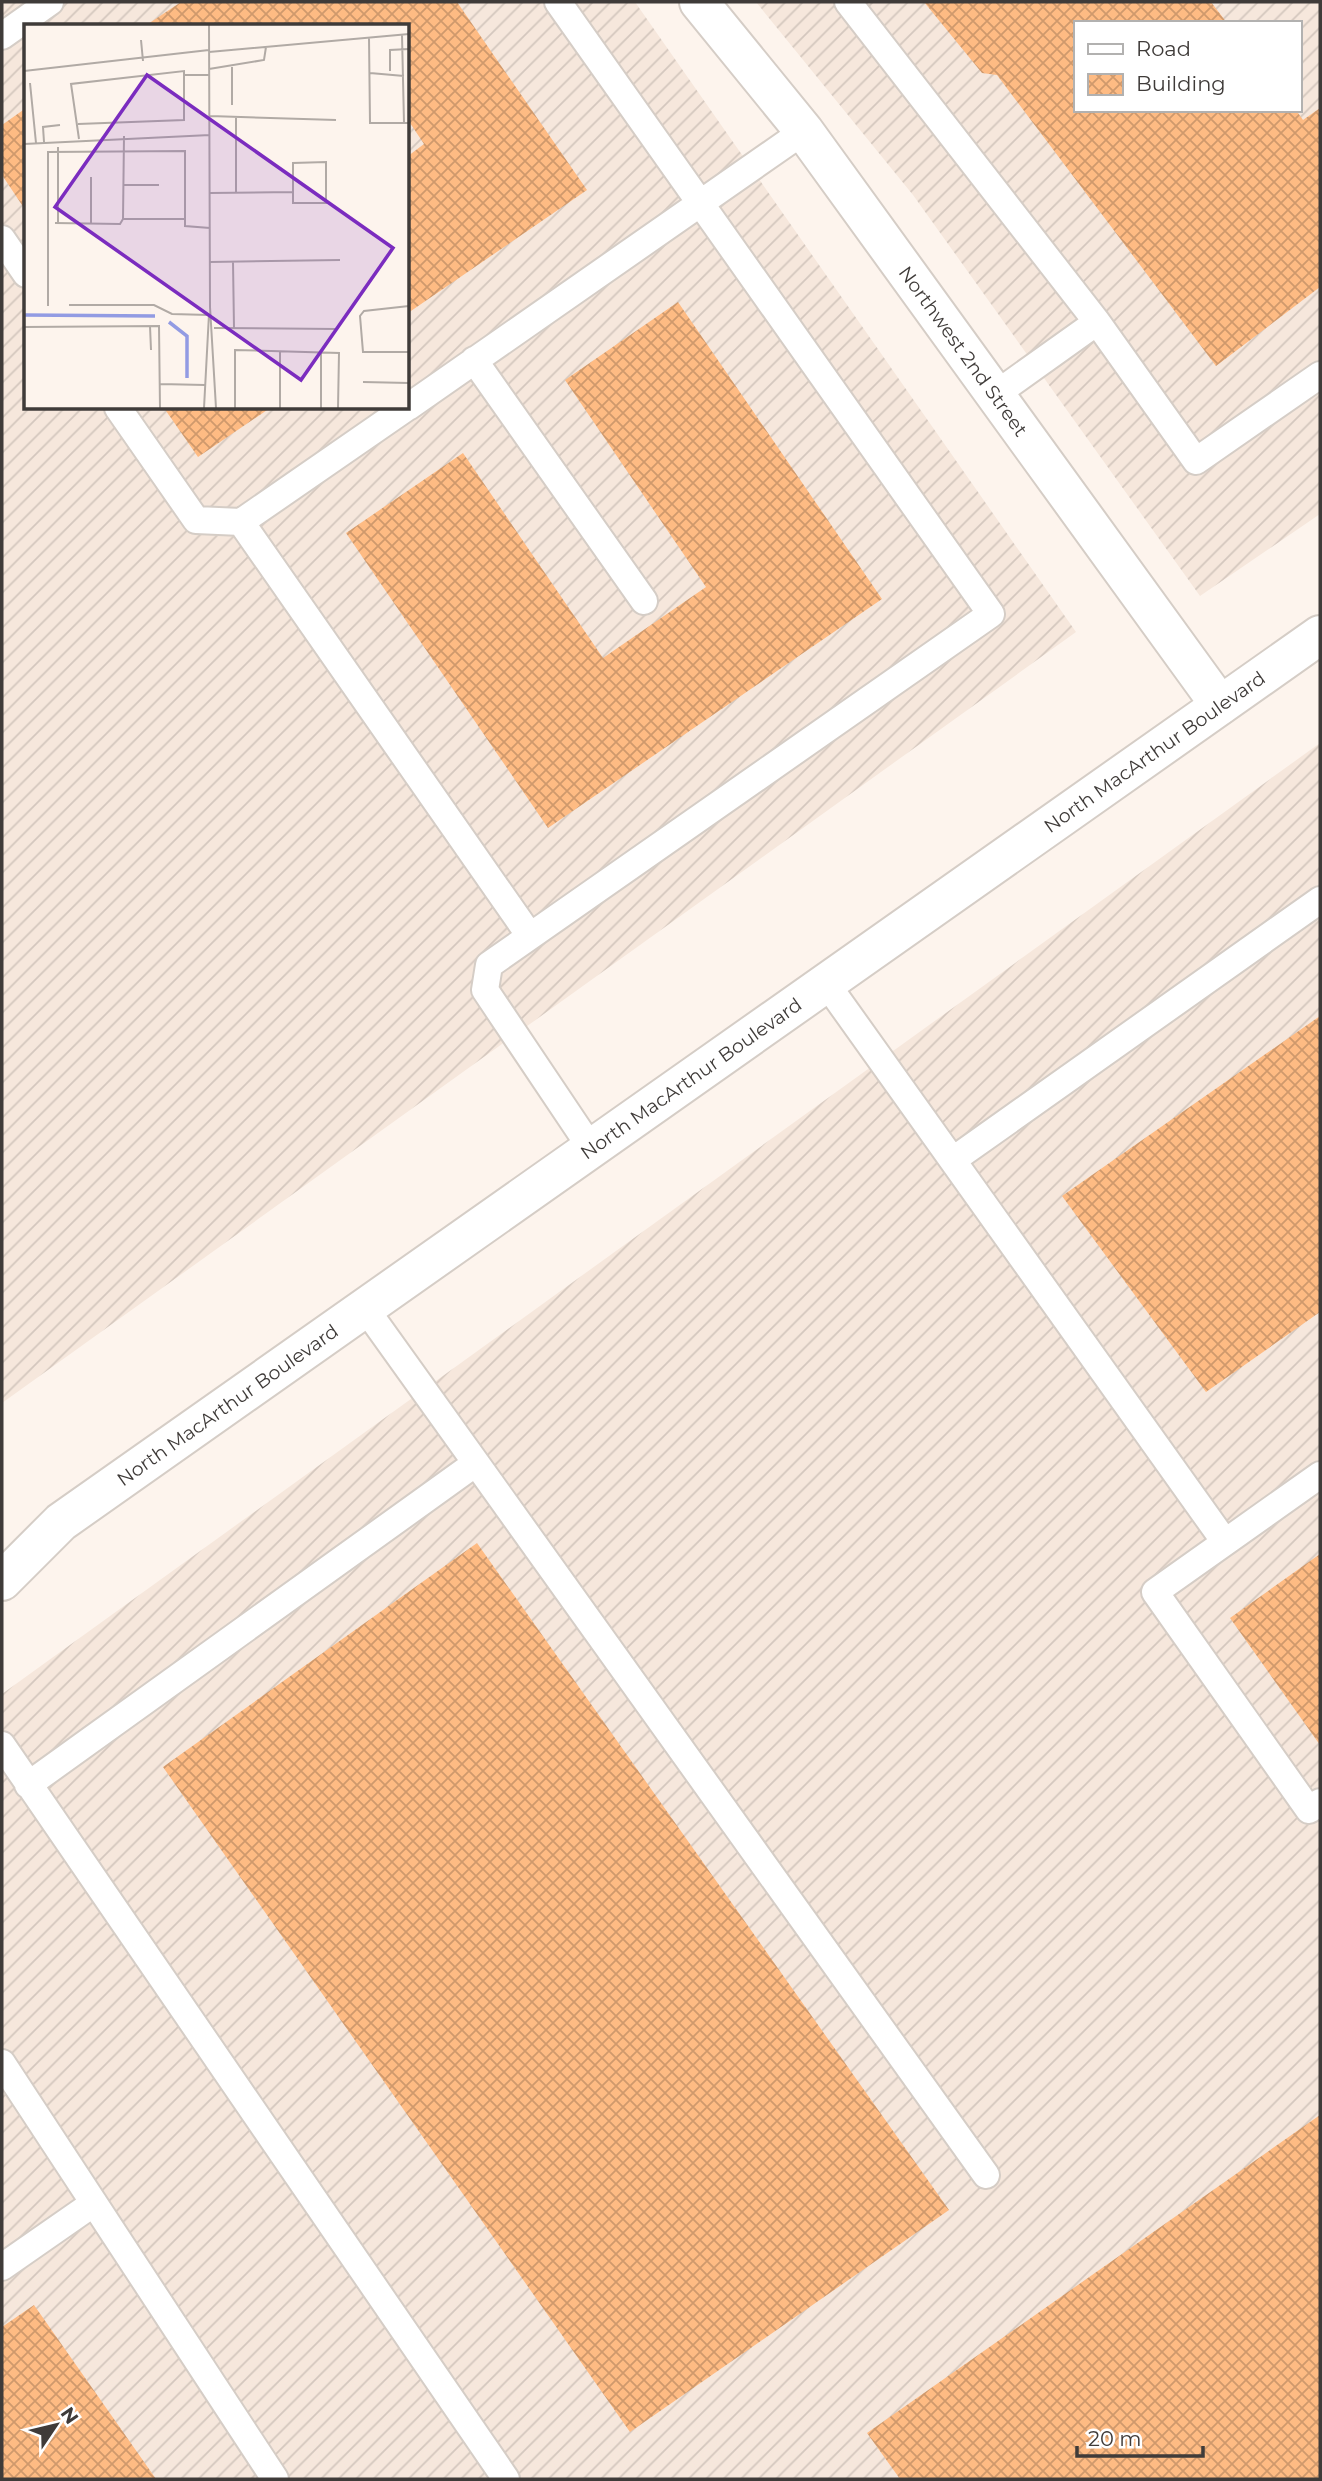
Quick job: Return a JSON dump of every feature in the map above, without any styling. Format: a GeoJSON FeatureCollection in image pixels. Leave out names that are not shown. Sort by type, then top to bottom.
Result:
{"type":"FeatureCollection","features":[{"type":"Feature","properties":{"kind":"main road","name":"Northwest 2nd Street"},"geometry":{"type":"LineString","coordinates":[[699,2],[804,131],[1220,705]]}},
{"type":"Feature","properties":{"kind":"main road","name":"North MacArthur Boulevard"},"geometry":{"type":"LineString","coordinates":[[61,1522],[1320,635]]}},
{"type":"Feature","properties":{"kind":"main road"},"geometry":{"type":"LineString","coordinates":[[2,1547],[61,1522]]}},
{"type":"Feature","properties":{"kind":"main road"},"geometry":{"type":"LineString","coordinates":[[2,1581],[61,1522]]}},
{"type":"Feature","properties":{"kind":"lane"},"geometry":{"type":"LineString","coordinates":[[2,36],[50,2]]}},
{"type":"Feature","properties":{"kind":"lane"},"geometry":{"type":"LineString","coordinates":[[558,2],[991,614],[489,965],[485,990],[592,1149]]}},
{"type":"Feature","properties":{"kind":"lane"},"geometry":{"type":"LineString","coordinates":[[848,2],[1097,322],[1196,461],[1320,375]]}},
{"type":"Feature","properties":{"kind":"lane"},"geometry":{"type":"LineString","coordinates":[[410,405],[804,131]]}},
{"type":"Feature","properties":{"kind":"lane"},"geometry":{"type":"LineString","coordinates":[[2,239],[24,271]]}},
{"type":"Feature","properties":{"kind":"lane"},"geometry":{"type":"LineString","coordinates":[[996,394],[1097,322]]}},
{"type":"Feature","properties":{"kind":"lane"},"geometry":{"type":"LineString","coordinates":[[474,360],[644,601]]}},
{"type":"Feature","properties":{"kind":"lane"},"geometry":{"type":"LineString","coordinates":[[119,410],[196,520],[241,522],[403,410]]}},
{"type":"Feature","properties":{"kind":"lane"},"geometry":{"type":"LineString","coordinates":[[241,522],[530,936]]}},
{"type":"Feature","properties":{"kind":"lane"},"geometry":{"type":"LineString","coordinates":[[953,1160],[1320,900]]}},
{"type":"Feature","properties":{"kind":"lane"},"geometry":{"type":"LineString","coordinates":[[826,983],[1226,1542]]}},
{"type":"Feature","properties":{"kind":"lane"},"geometry":{"type":"LineString","coordinates":[[365,1308],[986,2175]]}},
{"type":"Feature","properties":{"kind":"lane"},"geometry":{"type":"LineString","coordinates":[[28,1785],[476,1463]]}},
{"type":"Feature","properties":{"kind":"lane"},"geometry":{"type":"LineString","coordinates":[[1320,1475],[1155,1592],[1309,1810],[1320,1802]]}},
{"type":"Feature","properties":{"kind":"lane"},"geometry":{"type":"LineString","coordinates":[[2,1745],[506,2479]]}},
{"type":"Feature","properties":{"kind":"lane"},"geometry":{"type":"LineString","coordinates":[[2,2063],[275,2479]]}},
{"type":"Feature","properties":{"kind":"lane"},"geometry":{"type":"LineString","coordinates":[[2,2267],[94,2203]]}},
{"type":"Feature","properties":{"kind":"shaded area"},"geometry":{"type":"Polygon","coordinates":[[[2,2],[635,2],[1076,632],[2,1403],[2,2]]]}},
{"type":"Feature","properties":{"kind":"shaded area"},"geometry":{"type":"Polygon","coordinates":[[[756,2],[1320,2],[1320,514],[1200,596],[913,195],[756,2]]]}},
{"type":"Feature","properties":{"kind":"shaded area"},"geometry":{"type":"Polygon","coordinates":[[[1320,743],[1320,2479],[2,2479],[2,1694],[1320,743]]]}},
{"type":"Feature","properties":{"kind":"building"},"geometry":{"type":"Polygon","coordinates":[[[181,2],[457,2],[587,190],[410,312],[410,154],[424,144],[410,123],[410,24],[148,24],[181,2]]]}},
{"type":"Feature","properties":{"kind":"building"},"geometry":{"type":"Polygon","coordinates":[[[924,2],[1211,2],[1225,21],[1074,21],[1074,112],[1297,112],[1303,120],[1320,108],[1320,287],[1216,366],[997,75],[982,73],[924,2]]]}},
{"type":"Feature","properties":{"kind":"building"},"geometry":{"type":"Polygon","coordinates":[[[24,109],[24,208],[2,175],[2,125],[24,109]]]}},
{"type":"Feature","properties":{"kind":"building"},"geometry":{"type":"Polygon","coordinates":[[[678,302],[882,599],[548,828],[346,533],[463,453],[603,658],[706,587],[565,380],[678,302]]]}},
{"type":"Feature","properties":{"kind":"building"},"geometry":{"type":"Polygon","coordinates":[[[165,410],[267,410],[198,457],[165,410]]]}},
{"type":"Feature","properties":{"kind":"building"},"geometry":{"type":"Polygon","coordinates":[[[1320,1016],[1320,1312],[1206,1392],[1062,1196],[1320,1016]]]}},
{"type":"Feature","properties":{"kind":"building"},"geometry":{"type":"Polygon","coordinates":[[[477,1543],[949,2210],[630,2432],[163,1767],[477,1543]]]}},
{"type":"Feature","properties":{"kind":"building"},"geometry":{"type":"Polygon","coordinates":[[[1320,1554],[1320,1745],[1230,1618],[1320,1554]]]}},
{"type":"Feature","properties":{"kind":"building"},"geometry":{"type":"Polygon","coordinates":[[[1320,2115],[1320,2479],[900,2479],[867,2433],[1320,2115]]]}},
{"type":"Feature","properties":{"kind":"building"},"geometry":{"type":"Polygon","coordinates":[[[34,2305],[156,2479],[2,2479],[2,2327],[34,2305]]]}}]}
